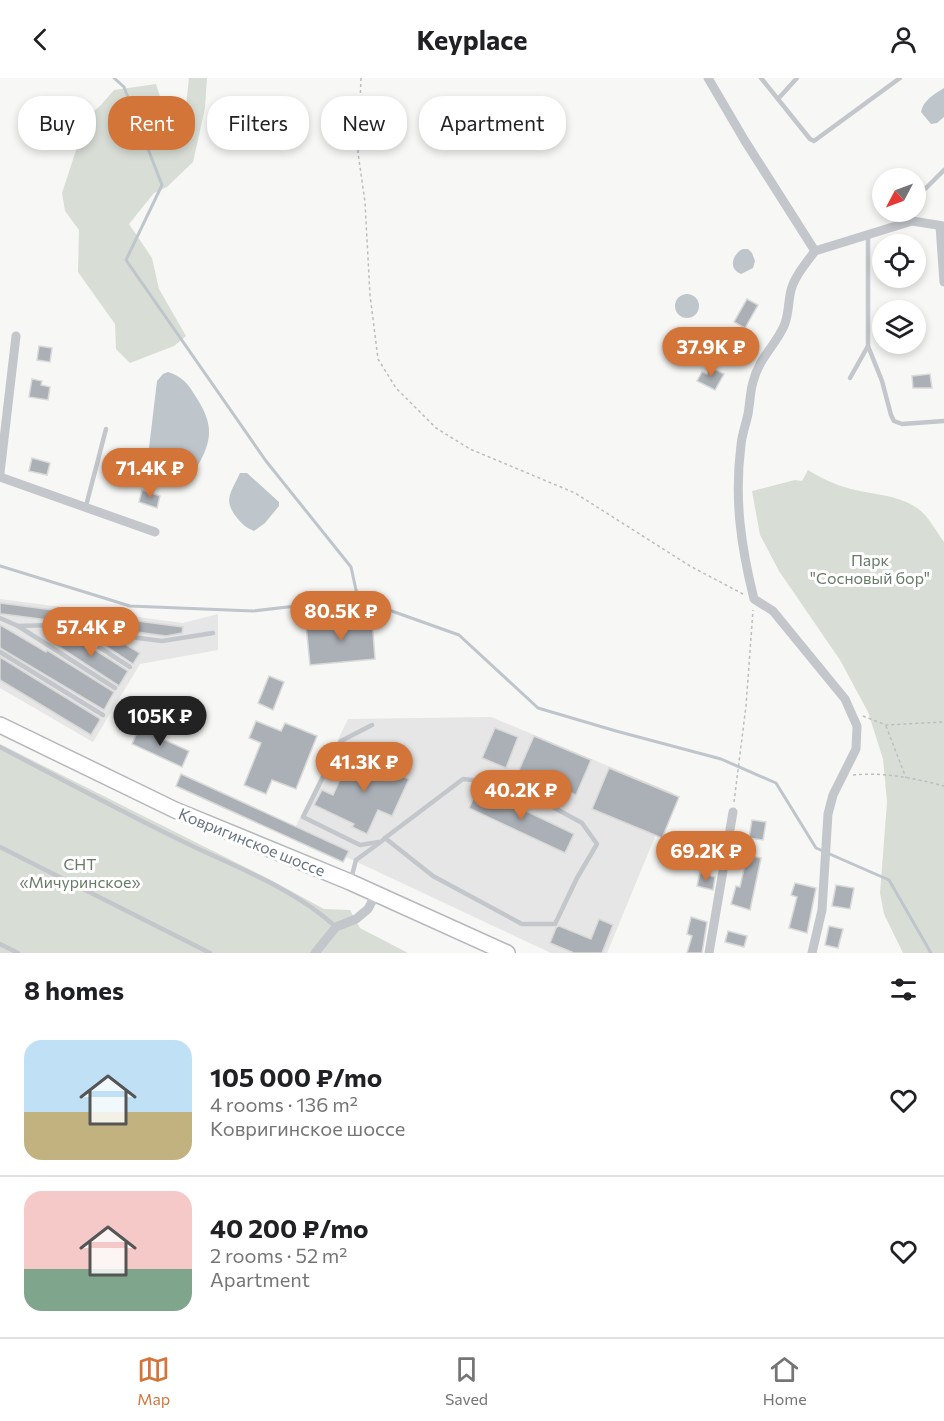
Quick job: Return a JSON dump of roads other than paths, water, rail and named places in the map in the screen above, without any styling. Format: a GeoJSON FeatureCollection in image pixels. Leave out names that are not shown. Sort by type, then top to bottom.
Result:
{"type":"FeatureCollection","features":[{"type":"Feature","properties":{"kind":"main road","name":"Ковригинское шоссе"},"geometry":{"type":"LineString","coordinates":[[0,725],[175,810],[350,882],[507,953]]}},
{"type":"Feature","properties":{"kind":"street"},"geometry":{"type":"LineString","coordinates":[[708,78],[814,251]]}},
{"type":"Feature","properties":{"kind":"street"},"geometry":{"type":"LineString","coordinates":[[926,221],[942,226],[944,282]]}},
{"type":"Feature","properties":{"kind":"street"},"geometry":{"type":"LineString","coordinates":[[812,953],[822,910],[828,814],[832,795],[856,749],[857,726],[845,699],[773,611],[754,599],[742,552],[738,517],[741,442],[748,416],[752,382],[763,356],[782,330],[787,319],[790,296],[795,282],[814,251],[868,236],[899,222]]}},
{"type":"Feature","properties":{"kind":"street"},"geometry":{"type":"LineString","coordinates":[[16,336],[0,475],[155,532]]}},
{"type":"Feature","properties":{"kind":"street"},"geometry":{"type":"LineString","coordinates":[[709,953],[733,812]]}},
{"type":"Feature","properties":{"kind":"street"},"geometry":{"type":"LineString","coordinates":[[315,953],[336,927],[356,919],[368,909],[376,894]]}},
{"type":"Feature","properties":{"kind":"lane"},"geometry":{"type":"LineString","coordinates":[[761,78],[814,141],[900,78]]}},
{"type":"Feature","properties":{"kind":"lane"},"geometry":{"type":"LineString","coordinates":[[778,99],[797,78]]}},
{"type":"Feature","properties":{"kind":"lane"},"geometry":{"type":"LineString","coordinates":[[926,188],[944,170]]}},
{"type":"Feature","properties":{"kind":"lane"},"geometry":{"type":"LineString","coordinates":[[868,236],[868,346],[882,381],[891,416],[894,421],[902,424],[944,421]]}},
{"type":"Feature","properties":{"kind":"lane"},"geometry":{"type":"LineString","coordinates":[[850,378],[868,346]]}},
{"type":"Feature","properties":{"kind":"lane"},"geometry":{"type":"LineString","coordinates":[[86,506],[106,429]]}},
{"type":"Feature","properties":{"kind":"lane"},"geometry":{"type":"LineString","coordinates":[[0,618],[18,626],[115,688]]}},
{"type":"Feature","properties":{"kind":"lane"},"geometry":{"type":"LineString","coordinates":[[18,626],[56,625],[77,633],[130,667]]}},
{"type":"Feature","properties":{"kind":"lane"},"geometry":{"type":"LineString","coordinates":[[77,633],[162,641],[213,633]]}},
{"type":"Feature","properties":{"kind":"lane"},"geometry":{"type":"LineString","coordinates":[[0,652],[103,715]]}},
{"type":"Feature","properties":{"kind":"lane"},"geometry":{"type":"LineString","coordinates":[[350,882],[356,861],[384,840],[463,779],[511,784],[582,823],[597,844],[577,878],[555,924],[522,924],[434,876],[384,840],[360,845],[303,817],[341,741],[372,725]]}},
{"type":"Feature","properties":{"kind":"lane"},"geometry":{"type":"LineString","coordinates":[[0,747],[183,842],[267,882],[322,914],[336,927]]}},
{"type":"Feature","properties":{"kind":"lane"},"geometry":{"type":"LineString","coordinates":[[0,847],[210,953]]}},
{"type":"Feature","properties":{"kind":"lane"},"geometry":{"type":"LineString","coordinates":[[0,944],[18,953]]}},
{"type":"Feature","properties":{"kind":"waterway"},"geometry":{"type":"LineString","coordinates":[[114,78],[124,87],[162,185],[126,260],[266,461],[351,567],[358,599],[459,635],[538,708],[721,759],[776,783],[816,848],[889,880],[931,953]]}},
{"type":"Feature","properties":{"kind":"waterway"},"geometry":{"type":"LineString","coordinates":[[0,566],[130,606],[253,611],[357,599]]}},
{"type":"Feature","properties":{"kind":"park label","name":"Парк \"Сосновый бор\""},"geometry":{"type":"Point","coordinates":[870,569]}},
{"type":"Feature","properties":{"kind":"park label","name":"СНТ «Мичуринское»"},"geometry":{"type":"Point","coordinates":[80,873]}}]}
